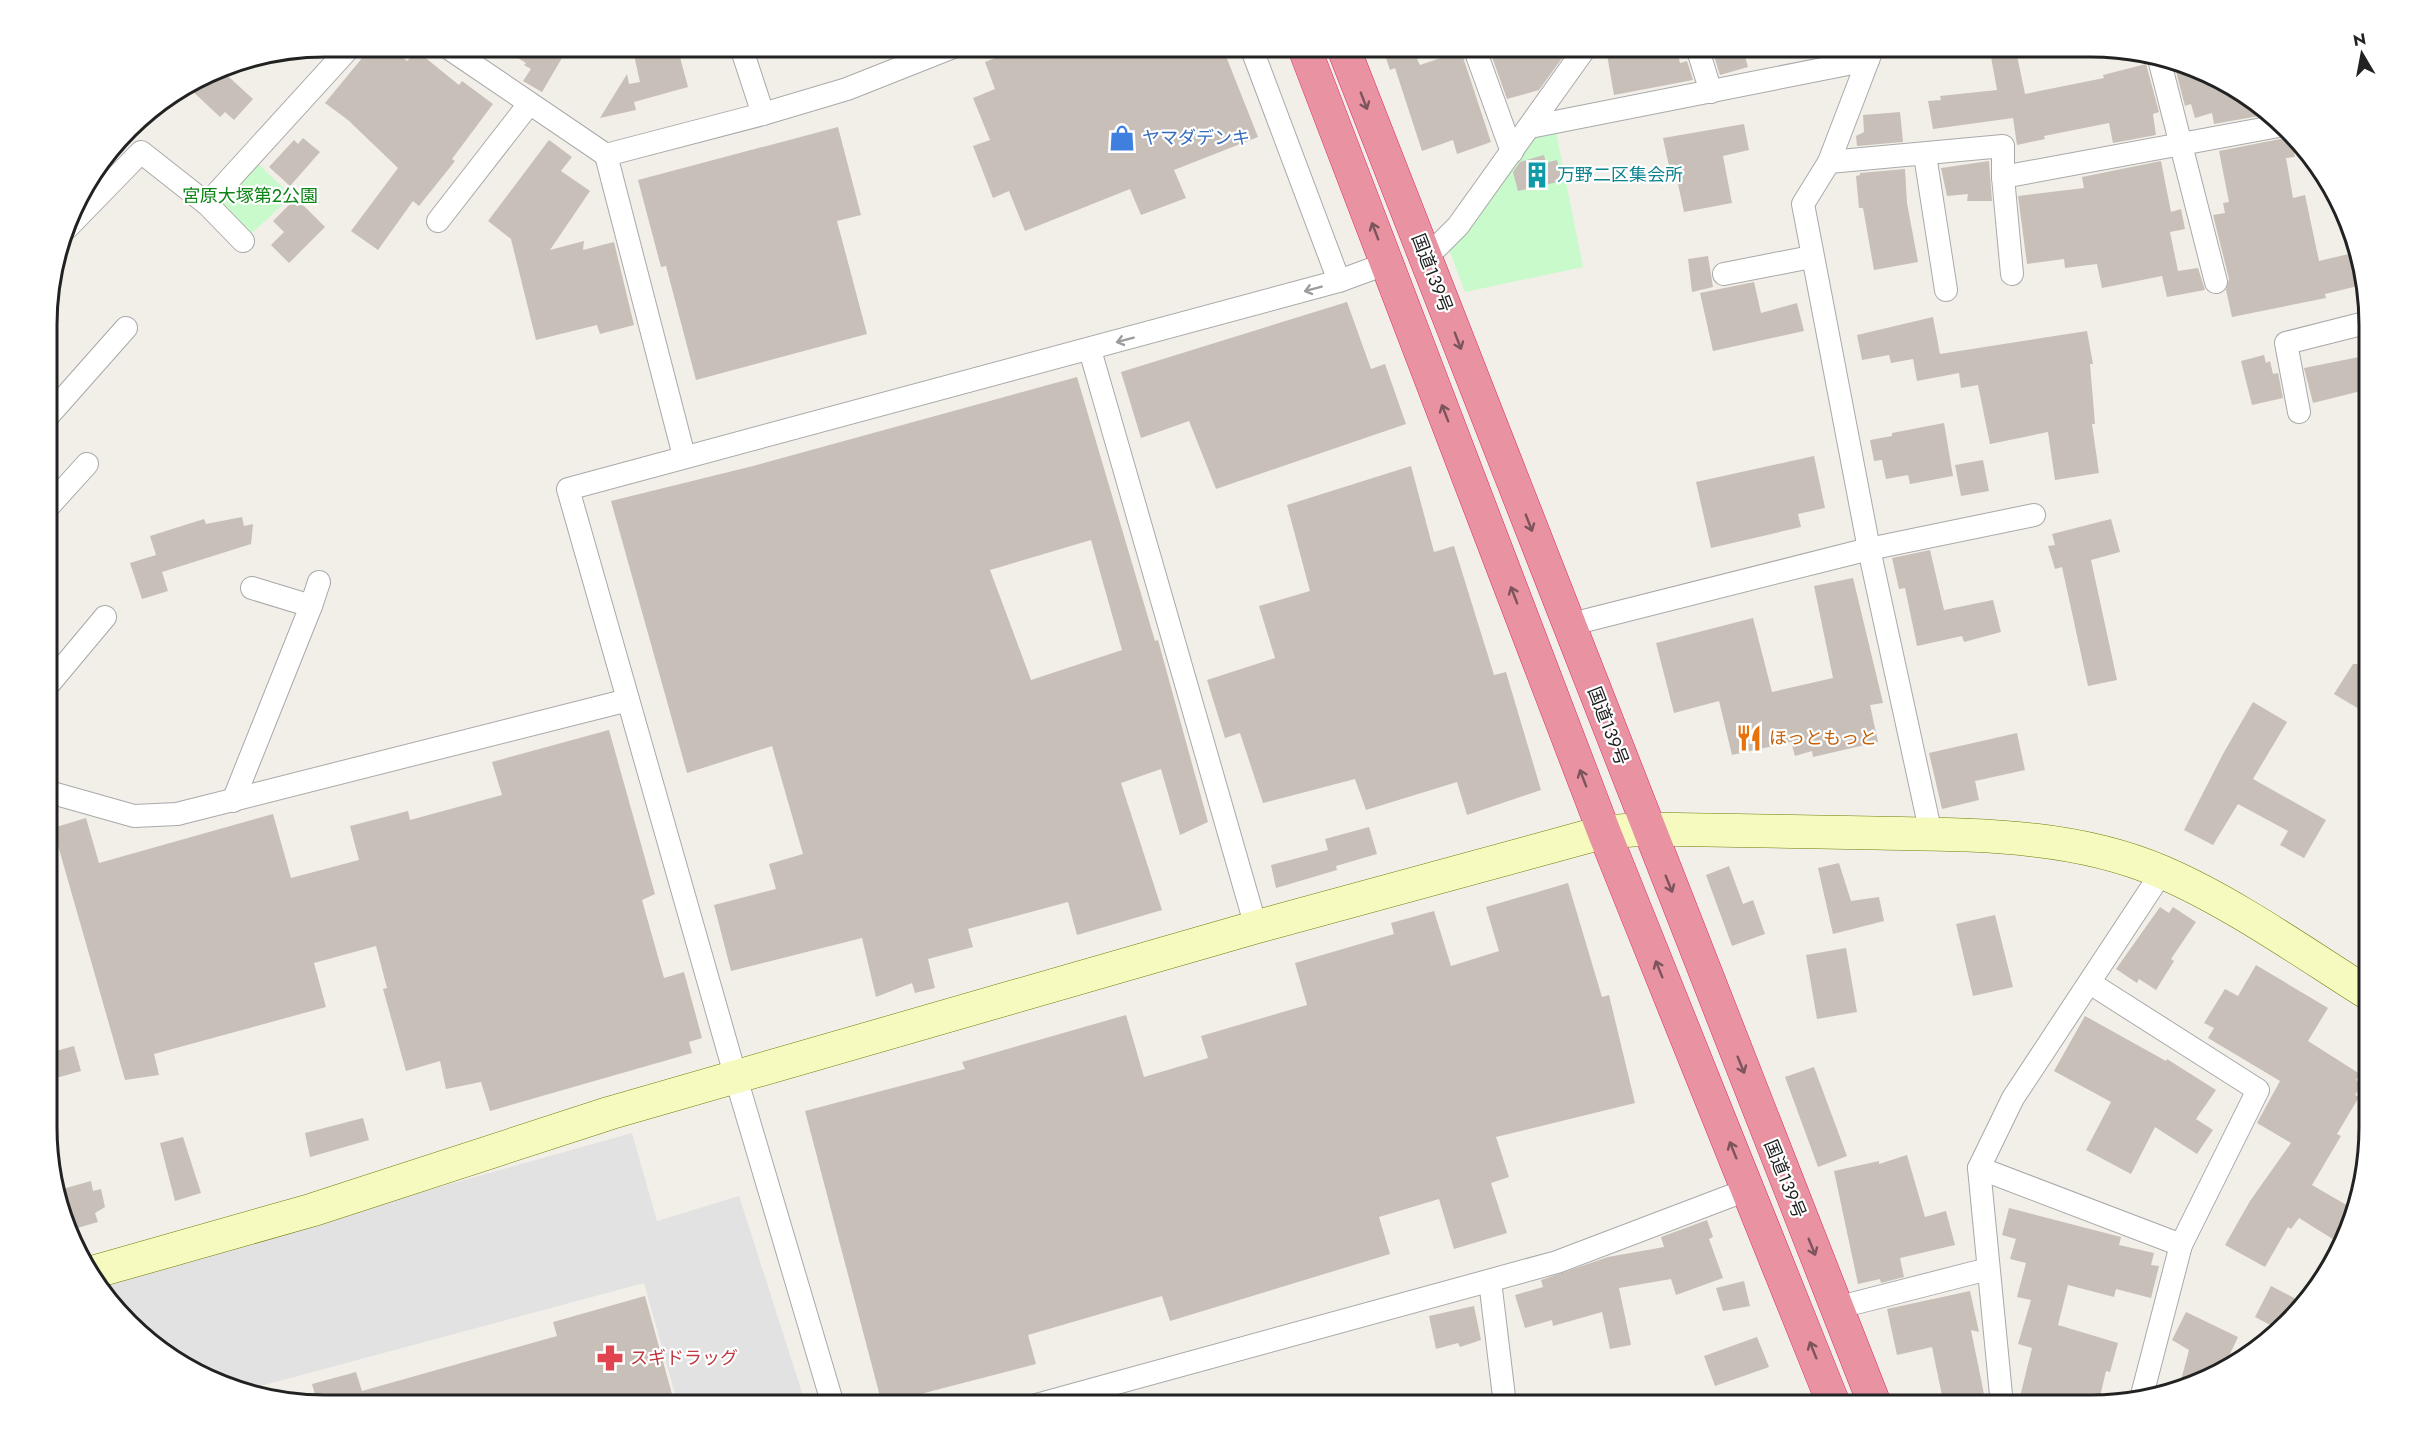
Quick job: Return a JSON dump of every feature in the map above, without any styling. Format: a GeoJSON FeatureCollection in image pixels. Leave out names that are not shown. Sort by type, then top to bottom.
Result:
{"type":"FeatureCollection","features":[{"type":"Feature","properties":{"kind":"highway","name":"国道139号"},"geometry":{"type":"LineString","coordinates":[[1308,57],[1604,832],[1830,1395]]}},
{"type":"Feature","properties":{"kind":"highway","name":"国道139号"},"geometry":{"type":"LineString","coordinates":[[1347,57],[1871,1395]]}},
{"type":"Feature","properties":{"kind":"street"},"geometry":{"type":"LineString","coordinates":[[207,204],[340,57]]}},
{"type":"Feature","properties":{"kind":"street"},"geometry":{"type":"LineString","coordinates":[[463,57],[606,155],[684,456]]}},
{"type":"Feature","properties":{"kind":"street"},"geometry":{"type":"LineString","coordinates":[[745,57],[763,114]]}},
{"type":"Feature","properties":{"kind":"street"},"geometry":{"type":"LineString","coordinates":[[606,155],[763,114],[847,89],[925,57]]}},
{"type":"Feature","properties":{"kind":"street"},"geometry":{"type":"LineString","coordinates":[[1255,57],[1339,281]]}},
{"type":"Feature","properties":{"kind":"street"},"geometry":{"type":"LineString","coordinates":[[1478,57],[1512,152]]}},
{"type":"Feature","properties":{"kind":"street"},"geometry":{"type":"LineString","coordinates":[[1425,258],[1458,226],[1577,57]]}},
{"type":"Feature","properties":{"kind":"street"},"geometry":{"type":"LineString","coordinates":[[1700,57],[1711,92]]}},
{"type":"Feature","properties":{"kind":"street"},"geometry":{"type":"LineString","coordinates":[[1530,127],[1711,92],[1854,57]]}},
{"type":"Feature","properties":{"kind":"street"},"geometry":{"type":"LineString","coordinates":[[1868,57],[1829,162],[1803,204],[1811,257],[1869,549],[1931,834]]}},
{"type":"Feature","properties":{"kind":"street"},"geometry":{"type":"LineString","coordinates":[[2161,66],[2216,282]]}},
{"type":"Feature","properties":{"kind":"street"},"geometry":{"type":"LineString","coordinates":[[438,221],[529,104]]}},
{"type":"Feature","properties":{"kind":"street"},"geometry":{"type":"LineString","coordinates":[[2003,177],[2273,127]]}},
{"type":"Feature","properties":{"kind":"street"},"geometry":{"type":"LineString","coordinates":[[1829,162],[2003,146],[2003,177],[2012,274]]}},
{"type":"Feature","properties":{"kind":"street"},"geometry":{"type":"LineString","coordinates":[[81,213],[141,152],[207,204],[243,241]]}},
{"type":"Feature","properties":{"kind":"street"},"geometry":{"type":"LineString","coordinates":[[1924,154],[1946,290]]}},
{"type":"Feature","properties":{"kind":"street"},"geometry":{"type":"LineString","coordinates":[[1724,274],[1811,257]]}},
{"type":"Feature","properties":{"kind":"street"},"geometry":{"type":"LineString","coordinates":[[830,1395],[736,1078],[568,489],[684,456],[1090,350],[1339,281],[1388,263]]}},
{"type":"Feature","properties":{"kind":"street"},"geometry":{"type":"LineString","coordinates":[[2299,412],[2286,343],[2359,325]]}},
{"type":"Feature","properties":{"kind":"street"},"geometry":{"type":"LineString","coordinates":[[57,406],[126,328]]}},
{"type":"Feature","properties":{"kind":"street"},"geometry":{"type":"LineString","coordinates":[[1090,350],[1256,927]]}},
{"type":"Feature","properties":{"kind":"street"},"geometry":{"type":"LineString","coordinates":[[57,497],[87,464]]}},
{"type":"Feature","properties":{"kind":"street"},"geometry":{"type":"LineString","coordinates":[[1568,625],[1869,549],[2034,515]]}},
{"type":"Feature","properties":{"kind":"street"},"geometry":{"type":"LineString","coordinates":[[233,801],[319,582]]}},
{"type":"Feature","properties":{"kind":"street"},"geometry":{"type":"LineString","coordinates":[[252,588],[311,606]]}},
{"type":"Feature","properties":{"kind":"street"},"geometry":{"type":"LineString","coordinates":[[57,674],[105,617]]}},
{"type":"Feature","properties":{"kind":"street"},"geometry":{"type":"LineString","coordinates":[[57,794],[134,816],[177,814],[628,700]]}},
{"type":"Feature","properties":{"kind":"street"},"geometry":{"type":"LineString","coordinates":[[99,1271],[312,1210],[610,1113],[1256,927],[1604,832],[1648,830],[1931,834],[2040,840],[2096,850],[2162,872],[2241,914],[2359,988]]}},
{"type":"Feature","properties":{"kind":"street"},"geometry":{"type":"LineString","coordinates":[[2001,1395],[1979,1168],[2013,1098],[2162,872]]}},
{"type":"Feature","properties":{"kind":"street"},"geometry":{"type":"LineString","coordinates":[[2090,982],[2258,1090],[2181,1245],[2143,1390]]}},
{"type":"Feature","properties":{"kind":"street"},"geometry":{"type":"LineString","coordinates":[[1979,1168],[2181,1245]]}},
{"type":"Feature","properties":{"kind":"street"},"geometry":{"type":"LineString","coordinates":[[1072,1395],[1557,1262],[1749,1189]]}},
{"type":"Feature","properties":{"kind":"street"},"geometry":{"type":"LineString","coordinates":[[1836,1308],[1988,1269]]}},
{"type":"Feature","properties":{"kind":"street"},"geometry":{"type":"LineString","coordinates":[[1490,1281],[1504,1395]]}},
{"type":"Feature","properties":{"kind":"green space"},"geometry":{"type":"Polygon","coordinates":[[[1554,122],[1583,267],[1465,292],[1445,239],[1530,127],[1554,122]]]}},
{"type":"Feature","properties":{"kind":"green space","name":"宮原大塚第2公園"},"geometry":{"type":"Polygon","coordinates":[[[250,156],[292,196],[243,241],[207,204],[250,156]]]}},
{"type":"Feature","properties":{"kind":"shaded area"},"geometry":{"type":"Polygon","coordinates":[[[632,1133],[657,1221],[739,1196],[803,1395],[675,1395],[644,1283],[258,1387],[222,1375],[176,1350],[135,1317],[106,1281],[632,1133]]]}},
{"type":"Feature","properties":{"kind":"building"},"geometry":{"type":"Polygon","coordinates":[[[363,57],[402,57],[407,61],[411,57],[424,57],[459,85],[462,81],[493,104],[452,159],[455,161],[419,206],[413,201],[378,250],[351,231],[398,168],[348,120],[325,103],[363,57]]]}},
{"type":"Feature","properties":{"kind":"building"},"geometry":{"type":"Polygon","coordinates":[[[516,57],[563,57],[542,92],[523,81],[531,69],[524,65],[526,63],[516,57]]]}},
{"type":"Feature","properties":{"kind":"building"},"geometry":{"type":"Polygon","coordinates":[[[634,57],[680,57],[688,87],[634,102],[636,110],[600,118],[627,74],[629,84],[640,82],[634,57]]]}},
{"type":"Feature","properties":{"kind":"building","name":"ヤマダデンキ"},"geometry":{"type":"Polygon","coordinates":[[[998,57],[1226,57],[1258,137],[1174,170],[1186,198],[1141,215],[1130,189],[1025,231],[1009,191],[993,198],[973,146],[990,140],[973,98],[995,89],[985,62],[998,57]]]}},
{"type":"Feature","properties":{"kind":"building"},"geometry":{"type":"Polygon","coordinates":[[[1386,57],[1421,57],[1417,59],[1420,65],[1443,57],[1463,57],[1491,142],[1457,154],[1453,140],[1422,151],[1395,68],[1390,70],[1386,57]]]}},
{"type":"Feature","properties":{"kind":"building"},"geometry":{"type":"Polygon","coordinates":[[[1492,57],[1563,57],[1539,90],[1507,99],[1492,57]]]}},
{"type":"Feature","properties":{"kind":"building"},"geometry":{"type":"Polygon","coordinates":[[[1607,57],[1678,57],[1680,63],[1687,61],[1693,80],[1614,95],[1607,57]]]}},
{"type":"Feature","properties":{"kind":"building"},"geometry":{"type":"Polygon","coordinates":[[[1714,57],[1745,57],[1748,67],[1720,75],[1714,57]]]}},
{"type":"Feature","properties":{"kind":"building"},"geometry":{"type":"Polygon","coordinates":[[[1991,57],[2017,57],[2025,94],[2104,78],[2103,75],[2146,64],[2159,112],[2153,114],[2156,135],[2113,143],[2109,123],[2044,136],[2045,139],[2017,145],[2013,118],[1933,129],[1928,101],[1941,100],[1940,96],[1997,90],[1991,57]]]}},
{"type":"Feature","properties":{"kind":"building"},"geometry":{"type":"Polygon","coordinates":[[[2176,71],[2225,93],[2259,116],[2214,124],[2212,113],[2195,118],[2191,104],[2185,106],[2176,71]]]}},
{"type":"Feature","properties":{"kind":"building"},"geometry":{"type":"Polygon","coordinates":[[[227,75],[253,99],[234,120],[225,112],[220,117],[193,92],[227,75]]]}},
{"type":"Feature","properties":{"kind":"building"},"geometry":{"type":"Polygon","coordinates":[[[1900,112],[1903,142],[1857,146],[1856,136],[1864,132],[1863,115],[1900,112]]]}},
{"type":"Feature","properties":{"kind":"building"},"geometry":{"type":"Polygon","coordinates":[[[1744,124],[1749,150],[1723,156],[1732,203],[1684,212],[1674,165],[1669,166],[1663,138],[1744,124]]]}},
{"type":"Feature","properties":{"kind":"building"},"geometry":{"type":"Polygon","coordinates":[[[838,127],[861,215],[837,221],[867,334],[696,380],[666,266],[661,267],[638,180],[838,127]]]}},
{"type":"Feature","properties":{"kind":"building"},"geometry":{"type":"Polygon","coordinates":[[[303,138],[320,152],[290,186],[269,167],[294,140],[298,144],[303,138]]]}},
{"type":"Feature","properties":{"kind":"building"},"geometry":{"type":"Polygon","coordinates":[[[2284,138],[2293,148],[2295,157],[2286,158],[2293,198],[2305,195],[2319,261],[2350,254],[2356,286],[2325,294],[2326,298],[2232,317],[2226,290],[2229,279],[2213,215],[2225,213],[2223,203],[2229,202],[2219,151],[2284,138]]]}},
{"type":"Feature","properties":{"kind":"building"},"geometry":{"type":"Polygon","coordinates":[[[549,140],[572,157],[561,171],[590,191],[550,250],[584,241],[583,250],[614,242],[634,325],[600,334],[597,325],[536,340],[511,239],[488,221],[549,140]]]}},
{"type":"Feature","properties":{"kind":"building","name":"万野二区集会所"},"geometry":{"type":"Polygon","coordinates":[[[1544,155],[1546,163],[1557,160],[1562,181],[1518,191],[1513,172],[1520,162],[1544,155]]]}},
{"type":"Feature","properties":{"kind":"building"},"geometry":{"type":"Polygon","coordinates":[[[1989,161],[1992,201],[1967,201],[1968,194],[1947,196],[1941,168],[1989,161]]]}},
{"type":"Feature","properties":{"kind":"building"},"geometry":{"type":"Polygon","coordinates":[[[2161,161],[2171,212],[2181,209],[2185,229],[2170,232],[2178,271],[2198,268],[2205,290],[2167,297],[2162,276],[2102,288],[2097,264],[2065,268],[2064,259],[2027,264],[2018,196],[2084,188],[2082,177],[2161,161]]]}},
{"type":"Feature","properties":{"kind":"building"},"geometry":{"type":"Polygon","coordinates":[[[1905,169],[1907,203],[1918,262],[1874,270],[1863,208],[1859,208],[1856,176],[1860,173],[1905,169]]]}},
{"type":"Feature","properties":{"kind":"building"},"geometry":{"type":"Polygon","coordinates":[[[296,198],[325,227],[289,263],[271,245],[284,232],[273,221],[296,198]]]}},
{"type":"Feature","properties":{"kind":"building"},"geometry":{"type":"Polygon","coordinates":[[[1708,256],[1713,287],[1692,292],[1688,259],[1708,256]]]}},
{"type":"Feature","properties":{"kind":"building"},"geometry":{"type":"Polygon","coordinates":[[[1754,282],[1761,313],[1797,303],[1804,331],[1713,351],[1700,293],[1754,282]]]}},
{"type":"Feature","properties":{"kind":"building"},"geometry":{"type":"Polygon","coordinates":[[[1347,302],[1371,369],[1385,364],[1406,424],[1216,489],[1189,421],[1141,438],[1121,372],[1347,302]]]}},
{"type":"Feature","properties":{"kind":"building"},"geometry":{"type":"Polygon","coordinates":[[[1933,317],[1940,354],[2087,331],[2093,364],[2090,364],[2095,424],[2092,424],[2099,473],[2055,480],[2048,432],[1990,444],[1978,385],[1961,388],[1959,373],[1917,381],[1913,359],[1891,363],[1889,355],[1862,360],[1857,335],[1933,317]]]}},
{"type":"Feature","properties":{"kind":"building"},"geometry":{"type":"Polygon","coordinates":[[[2264,355],[2266,363],[2270,361],[2273,374],[2278,373],[2283,398],[2252,405],[2241,361],[2264,355]]]}},
{"type":"Feature","properties":{"kind":"building"},"geometry":{"type":"Polygon","coordinates":[[[2359,357],[2359,392],[2313,403],[2304,368],[2359,357]]]}},
{"type":"Feature","properties":{"kind":"building"},"geometry":{"type":"Polygon","coordinates":[[[1077,377],[1155,641],[1158,640],[1208,822],[1180,835],[1161,769],[1121,783],[1162,910],[1077,935],[1068,902],[968,929],[973,947],[928,959],[935,988],[915,993],[912,983],[876,997],[862,938],[731,971],[714,905],[776,889],[769,864],[803,854],[772,746],[687,773],[611,501],[753,466],[1077,377]],[[1091,540],[990,570],[1031,680],[1122,650],[1091,540]]]}},
{"type":"Feature","properties":{"kind":"building"},"geometry":{"type":"Polygon","coordinates":[[[1944,423],[1953,476],[1910,484],[1908,475],[1886,479],[1882,460],[1874,461],[1870,440],[1892,436],[1892,433],[1944,423]]]}},
{"type":"Feature","properties":{"kind":"building"},"geometry":{"type":"Polygon","coordinates":[[[1814,456],[1825,508],[1798,514],[1801,527],[1711,548],[1696,482],[1814,456]]]}},
{"type":"Feature","properties":{"kind":"building"},"geometry":{"type":"Polygon","coordinates":[[[1983,460],[1989,491],[1961,496],[1955,465],[1983,460]]]}},
{"type":"Feature","properties":{"kind":"building"},"geometry":{"type":"Polygon","coordinates":[[[1411,466],[1434,552],[1454,546],[1494,675],[1506,672],[1541,790],[1467,815],[1457,782],[1366,810],[1355,779],[1263,803],[1240,733],[1225,738],[1207,680],[1275,658],[1259,606],[1310,591],[1287,505],[1411,466]]]}},
{"type":"Feature","properties":{"kind":"building"},"geometry":{"type":"Polygon","coordinates":[[[242,517],[244,526],[253,524],[251,544],[162,572],[168,591],[142,599],[130,563],[156,555],[150,536],[204,519],[206,524],[242,517]]]}},
{"type":"Feature","properties":{"kind":"building"},"geometry":{"type":"Polygon","coordinates":[[[2111,519],[2120,552],[2091,560],[2117,680],[2088,686],[2062,567],[2055,569],[2048,546],[2055,545],[2052,534],[2111,519]]]}},
{"type":"Feature","properties":{"kind":"building"},"geometry":{"type":"Polygon","coordinates":[[[1930,550],[1944,610],[1993,600],[2001,632],[1964,642],[1962,636],[1917,646],[1905,588],[1899,589],[1892,558],[1930,550]]]}},
{"type":"Feature","properties":{"kind":"building"},"geometry":{"type":"Polygon","coordinates":[[[1853,578],[1883,703],[1870,705],[1878,742],[1813,757],[1812,751],[1795,756],[1791,742],[1732,755],[1719,701],[1674,713],[1656,643],[1753,618],[1772,692],[1833,678],[1814,586],[1853,578]]]}},
{"type":"Feature","properties":{"kind":"building"},"geometry":{"type":"Polygon","coordinates":[[[2353,664],[2359,664],[2359,709],[2334,694],[2353,664]]]}},
{"type":"Feature","properties":{"kind":"building"},"geometry":{"type":"Polygon","coordinates":[[[2253,702],[2287,722],[2253,779],[2326,820],[2304,858],[2280,845],[2288,831],[2238,804],[2213,845],[2184,830],[2253,702]]]}},
{"type":"Feature","properties":{"kind":"building"},"geometry":{"type":"Polygon","coordinates":[[[609,730],[655,894],[642,900],[664,978],[684,972],[702,1038],[689,1042],[692,1053],[490,1111],[481,1082],[446,1089],[440,1061],[406,1071],[383,989],[387,988],[376,946],[314,963],[326,1007],[154,1054],[159,1075],[125,1080],[57,842],[57,827],[86,818],[99,863],[273,814],[291,878],[359,860],[350,826],[408,811],[410,820],[502,795],[492,762],[609,730]]]}},
{"type":"Feature","properties":{"kind":"building"},"geometry":{"type":"Polygon","coordinates":[[[2017,733],[2025,770],[1975,781],[1979,800],[1942,809],[1929,753],[2017,733]]]}},
{"type":"Feature","properties":{"kind":"building"},"geometry":{"type":"Polygon","coordinates":[[[1369,827],[1377,854],[1336,866],[1337,870],[1276,888],[1271,865],[1328,850],[1325,839],[1369,827]]]}},
{"type":"Feature","properties":{"kind":"building"},"geometry":{"type":"Polygon","coordinates":[[[1839,863],[1851,901],[1879,897],[1884,921],[1833,934],[1818,868],[1839,863]]]}},
{"type":"Feature","properties":{"kind":"building"},"geometry":{"type":"Polygon","coordinates":[[[1729,866],[1743,904],[1753,900],[1765,934],[1732,946],[1706,875],[1729,866]]]}},
{"type":"Feature","properties":{"kind":"building"},"geometry":{"type":"Polygon","coordinates":[[[1568,883],[1602,997],[1609,995],[1635,1103],[1496,1137],[1509,1177],[1491,1183],[1507,1233],[1454,1249],[1439,1199],[1379,1217],[1390,1254],[1170,1321],[1162,1296],[1028,1335],[1036,1364],[917,1395],[880,1395],[805,1111],[965,1069],[962,1062],[1126,1015],[1144,1077],[1208,1058],[1201,1036],[1307,1005],[1295,963],[1394,934],[1391,923],[1434,911],[1451,966],[1499,951],[1486,907],[1568,883]]]}},
{"type":"Feature","properties":{"kind":"building"},"geometry":{"type":"Polygon","coordinates":[[[2160,907],[2169,913],[2173,907],[2196,922],[2171,959],[2174,961],[2156,990],[2139,979],[2137,983],[2116,969],[2160,907]]]}},
{"type":"Feature","properties":{"kind":"building"},"geometry":{"type":"Polygon","coordinates":[[[1995,915],[2013,987],[1973,996],[1956,924],[1995,915]]]}},
{"type":"Feature","properties":{"kind":"building"},"geometry":{"type":"Polygon","coordinates":[[[1846,948],[1857,1012],[1817,1019],[1806,955],[1846,948]]]}},
{"type":"Feature","properties":{"kind":"building"},"geometry":{"type":"Polygon","coordinates":[[[2256,965],[2328,1008],[2308,1041],[2359,1073],[2356,1080],[2359,1082],[2359,1089],[2355,1095],[2359,1097],[2337,1134],[2341,1136],[2312,1185],[2347,1205],[2339,1230],[2334,1240],[2299,1218],[2291,1229],[2288,1227],[2265,1267],[2225,1245],[2250,1201],[2291,1143],[2257,1123],[2280,1081],[2208,1038],[2214,1028],[2204,1023],[2225,989],[2238,996],[2256,965]]]}},
{"type":"Feature","properties":{"kind":"building"},"geometry":{"type":"Polygon","coordinates":[[[2085,1016],[2166,1061],[2167,1059],[2216,1090],[2196,1119],[2213,1130],[2197,1154],[2155,1127],[2131,1174],[2086,1150],[2111,1102],[2054,1071],[2085,1016]]]}},
{"type":"Feature","properties":{"kind":"building"},"geometry":{"type":"Polygon","coordinates":[[[74,1046],[81,1071],[57,1078],[57,1051],[74,1046]]]}},
{"type":"Feature","properties":{"kind":"building"},"geometry":{"type":"Polygon","coordinates":[[[1814,1067],[1847,1156],[1818,1167],[1785,1077],[1814,1067]]]}},
{"type":"Feature","properties":{"kind":"building"},"geometry":{"type":"Polygon","coordinates":[[[363,1118],[369,1140],[310,1157],[305,1133],[363,1118]]]}},
{"type":"Feature","properties":{"kind":"building"},"geometry":{"type":"Polygon","coordinates":[[[183,1137],[201,1193],[175,1201],[160,1143],[183,1137]]]}},
{"type":"Feature","properties":{"kind":"building"},"geometry":{"type":"Polygon","coordinates":[[[1907,1155],[1925,1217],[1946,1211],[1955,1245],[1900,1258],[1904,1277],[1881,1283],[1880,1279],[1858,1284],[1834,1171],[1879,1161],[1879,1164],[1907,1155]]]}},
{"type":"Feature","properties":{"kind":"building"},"geometry":{"type":"Polygon","coordinates":[[[91,1181],[93,1191],[101,1189],[105,1207],[95,1213],[98,1222],[76,1228],[64,1189],[91,1181]]]}},
{"type":"Feature","properties":{"kind":"building"},"geometry":{"type":"Polygon","coordinates":[[[2009,1208],[2121,1237],[2119,1245],[2154,1253],[2151,1265],[2159,1266],[2151,1298],[2116,1289],[2114,1297],[2068,1285],[2058,1325],[2118,1343],[2110,1372],[2106,1371],[2100,1394],[2020,1395],[2032,1348],[2018,1344],[2031,1300],[2017,1297],[2026,1263],[2010,1259],[2016,1239],[2002,1235],[2009,1208]]]}},
{"type":"Feature","properties":{"kind":"building"},"geometry":{"type":"Polygon","coordinates":[[[1707,1220],[1713,1237],[1709,1239],[1723,1278],[1676,1295],[1671,1279],[1619,1288],[1631,1345],[1610,1349],[1602,1312],[1553,1326],[1552,1320],[1525,1328],[1515,1295],[1543,1287],[1541,1280],[1608,1257],[1664,1247],[1661,1237],[1707,1220]]]}},
{"type":"Feature","properties":{"kind":"building"},"geometry":{"type":"Polygon","coordinates":[[[1744,1281],[1750,1306],[1723,1311],[1716,1288],[1744,1281]]]}},
{"type":"Feature","properties":{"kind":"building"},"geometry":{"type":"Polygon","coordinates":[[[2271,1286],[2297,1299],[2272,1326],[2255,1317],[2271,1286]]]}},
{"type":"Feature","properties":{"kind":"building"},"geometry":{"type":"Polygon","coordinates":[[[1970,1291],[1979,1332],[1971,1330],[1984,1395],[1942,1395],[1932,1347],[1897,1355],[1887,1309],[1970,1291]]]}},
{"type":"Feature","properties":{"kind":"building"},"geometry":{"type":"Polygon","coordinates":[[[645,1296],[672,1395],[325,1395],[315,1394],[312,1384],[356,1372],[362,1391],[557,1336],[553,1322],[645,1296]]]}},
{"type":"Feature","properties":{"kind":"building"},"geometry":{"type":"Polygon","coordinates":[[[1474,1306],[1481,1340],[1460,1347],[1458,1343],[1436,1349],[1429,1316],[1474,1306]]]}},
{"type":"Feature","properties":{"kind":"building"},"geometry":{"type":"Polygon","coordinates":[[[2186,1312],[2238,1337],[2229,1357],[2181,1380],[2189,1350],[2172,1340],[2186,1312]]]}},
{"type":"Feature","properties":{"kind":"building"},"geometry":{"type":"Polygon","coordinates":[[[1757,1337],[1769,1367],[1715,1386],[1704,1356],[1757,1337]]]}},
{"type":"Feature","properties":{"kind":"place","name":"ヤマダデンキ"},"geometry":{"type":"Point","coordinates":[1122,138]}},
{"type":"Feature","properties":{"kind":"place","name":"万野二区集会所"},"geometry":{"type":"Point","coordinates":[1537,175]}},
{"type":"Feature","properties":{"kind":"place","name":"ほっともっと"},"geometry":{"type":"Point","coordinates":[1749,738]}},
{"type":"Feature","properties":{"kind":"place","name":"スギドラッグ"},"geometry":{"type":"Point","coordinates":[610,1358]}}]}
